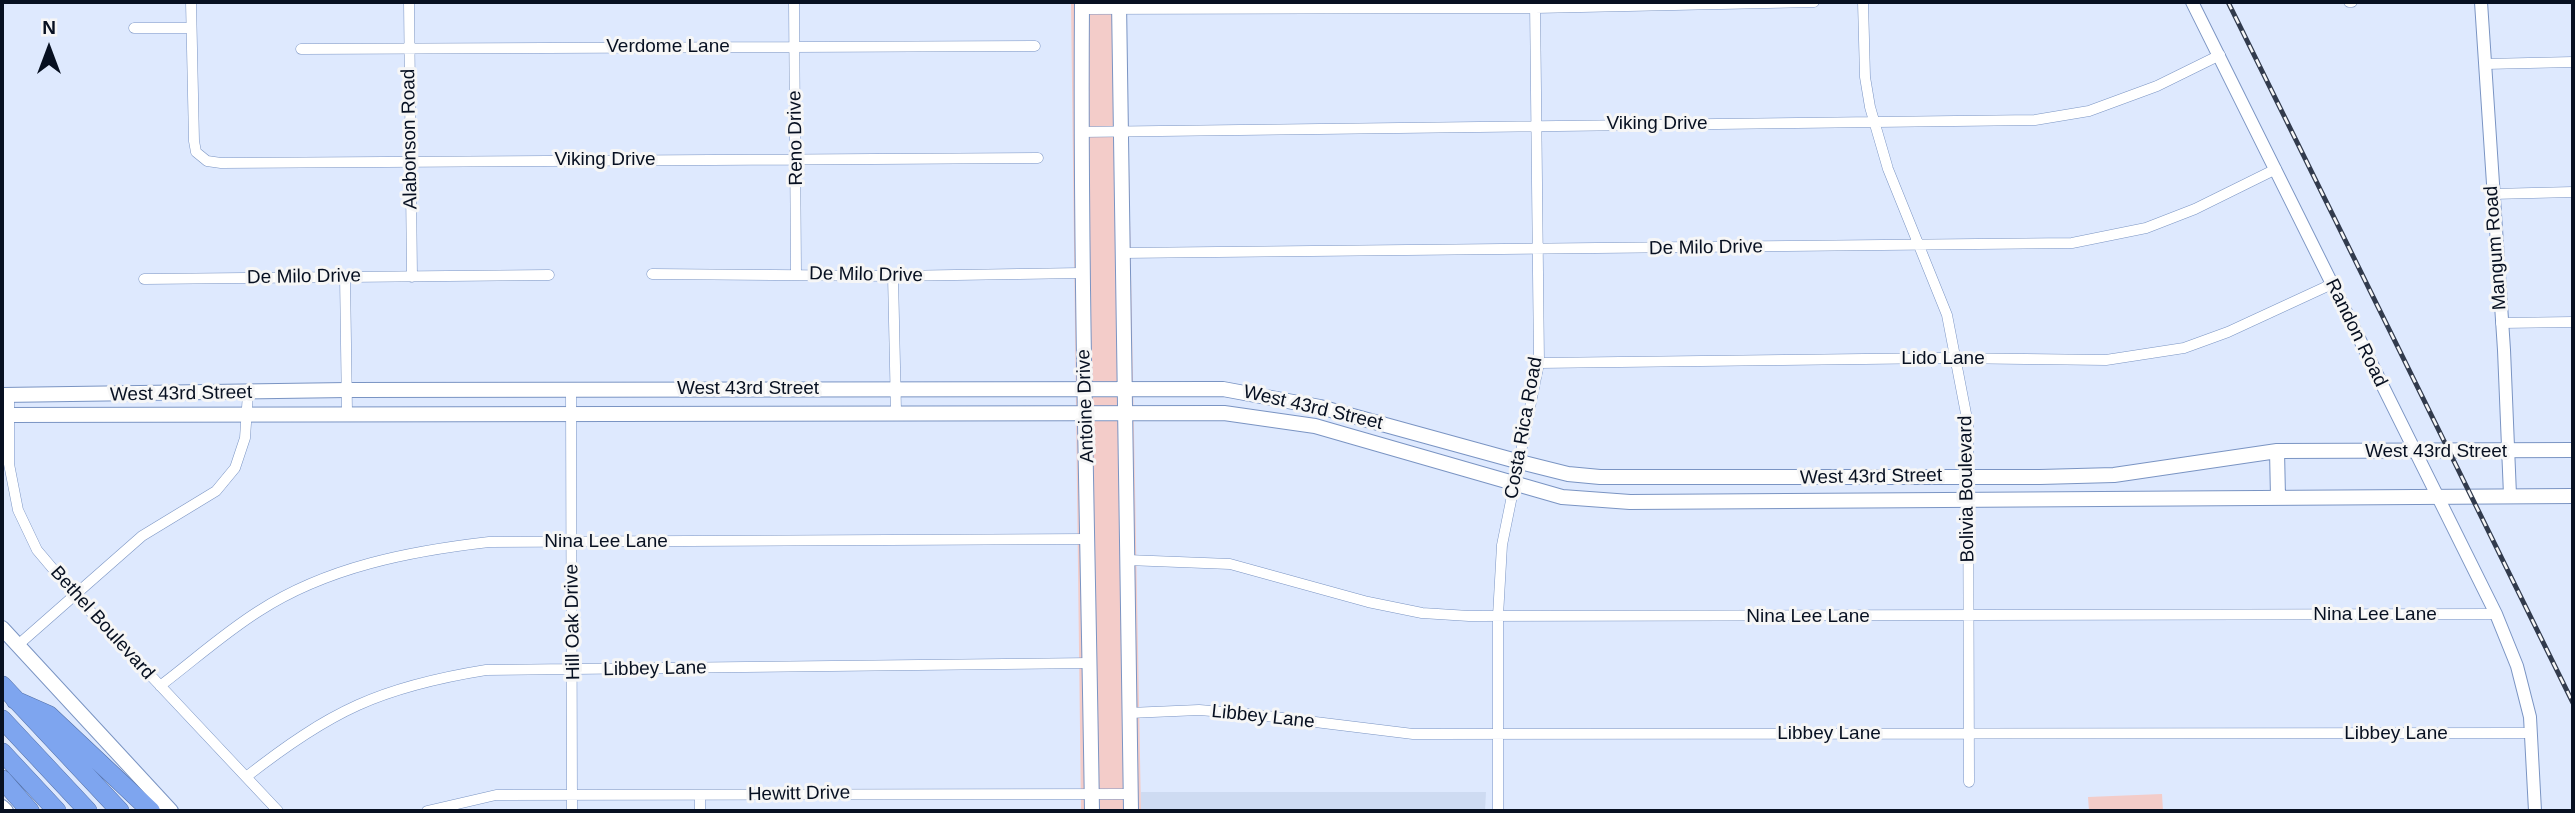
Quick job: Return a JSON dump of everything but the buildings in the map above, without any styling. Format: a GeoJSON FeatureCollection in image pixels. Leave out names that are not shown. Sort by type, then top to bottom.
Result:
{"type":"FeatureCollection","features":[{"type":"Feature","properties":{"kind":"highway"},"geometry":{"type":"LineString","coordinates":[[2,685],[120,811]]}},
{"type":"Feature","properties":{"kind":"highway"},"geometry":{"type":"LineString","coordinates":[[15,700],[50,715],[151,811]]}},
{"type":"Feature","properties":{"kind":"highway"},"geometry":{"type":"LineString","coordinates":[[2,719],[88,811]]}},
{"type":"Feature","properties":{"kind":"highway"},"geometry":{"type":"LineString","coordinates":[[2,752],[57,811]]}},
{"type":"Feature","properties":{"kind":"highway"},"geometry":{"type":"LineString","coordinates":[[2,779],[30,811]]}},
{"type":"Feature","properties":{"kind":"main road","name":"Antoine Drive"},"geometry":{"type":"LineString","coordinates":[[1119,5],[1131,811]]}},
{"type":"Feature","properties":{"kind":"main road","name":"Antoine Drive"},"geometry":{"type":"LineString","coordinates":[[1082,6],[1081,273],[1087,412],[1092,811]]}},
{"type":"Feature","properties":{"kind":"main road","name":"West 43rd Street"},"geometry":{"type":"LineString","coordinates":[[5,395],[346,390],[1086,387],[1223,389],[1320,407],[1568,474],[1600,477],[1732,479],[2114,475],[2277,452],[2573,450]]}},
{"type":"Feature","properties":{"kind":"main road"},"geometry":{"type":"LineString","coordinates":[[732,390],[732,411]]}},
{"type":"Feature","properties":{"kind":"main road"},"geometry":{"type":"LineString","coordinates":[[1315,426],[1320,407]]}},
{"type":"Feature","properties":{"kind":"main road","name":"West 43rd Street"},"geometry":{"type":"LineString","coordinates":[[5,415],[347,412],[570,414],[732,411],[1224,413],[1257,415],[1315,426],[1516,484],[1576,498],[1630,502],[2573,496]]}},
{"type":"Feature","properties":{"kind":"main road"},"geometry":{"type":"LineString","coordinates":[[2277,452],[2278,497]]}},
{"type":"Feature","properties":{"kind":"main road"},"geometry":{"type":"LineString","coordinates":[[2114,475],[2114,499]]}},
{"type":"Feature","properties":{"kind":"main road"},"geometry":{"type":"LineString","coordinates":[[1732,479],[1732,501]]}},
{"type":"Feature","properties":{"kind":"main road"},"geometry":{"type":"LineString","coordinates":[[2,628],[171,811]]}},
{"type":"Feature","properties":{"kind":"main road"},"geometry":{"type":"LineString","coordinates":[[2,807],[6,811]]}},
{"type":"Feature","properties":{"kind":"street"},"geometry":{"type":"LineString","coordinates":[[134,28],[191,28],[191,2]]}},
{"type":"Feature","properties":{"kind":"street","name":"Alabonson Road"},"geometry":{"type":"LineString","coordinates":[[409,2],[412,277]]}},
{"type":"Feature","properties":{"kind":"street","name":"Reno Drive"},"geometry":{"type":"LineString","coordinates":[[794,2],[796,274]]}},
{"type":"Feature","properties":{"kind":"street"},"geometry":{"type":"LineString","coordinates":[[1082,6],[1814,2]]}},
{"type":"Feature","properties":{"kind":"street","name":"Bolivia Boulevard"},"geometry":{"type":"LineString","coordinates":[[1863,2],[1865,77],[1874,122],[1917,245],[1947,315],[1958,358],[1968,424],[1969,782]]}},
{"type":"Feature","properties":{"kind":"street","name":"Randon Road"},"geometry":{"type":"LineString","coordinates":[[2192,2],[2435,496],[2496,614],[2517,666],[2531,733]]}},
{"type":"Feature","properties":{"kind":"street","name":"Mangum Road"},"geometry":{"type":"LineString","coordinates":[[2481,2],[2510,495]]}},
{"type":"Feature","properties":{"kind":"street","name":"Costa Rica Road"},"geometry":{"type":"LineString","coordinates":[[1498,811],[1498,617],[1502,545],[1539,363],[1535,5]]}},
{"type":"Feature","properties":{"kind":"street","name":"Viking Drive"},"geometry":{"type":"LineString","coordinates":[[191,28],[196,152],[207,161],[1038,158]]}},
{"type":"Feature","properties":{"kind":"street","name":"Verdome Lane"},"geometry":{"type":"LineString","coordinates":[[300,49],[1035,46]]}},
{"type":"Feature","properties":{"kind":"street","name":"Viking Drive"},"geometry":{"type":"LineString","coordinates":[[1081,132],[2035,120],[2089,111],[2157,86],[2220,55]]}},
{"type":"Feature","properties":{"kind":"street"},"geometry":{"type":"LineString","coordinates":[[2485,64],[2573,61]]}},
{"type":"Feature","properties":{"kind":"street","name":"De Milo Drive"},"geometry":{"type":"LineString","coordinates":[[1122,253],[2072,243],[2134,230],[2195,209],[2276,169]]}},
{"type":"Feature","properties":{"kind":"street"},"geometry":{"type":"LineString","coordinates":[[2492,194],[2573,192]]}},
{"type":"Feature","properties":{"kind":"street","name":"De Milo Drive"},"geometry":{"type":"LineString","coordinates":[[652,274],[893,276],[1081,273]]}},
{"type":"Feature","properties":{"kind":"street","name":"De Milo Drive"},"geometry":{"type":"LineString","coordinates":[[144,279],[549,275]]}},
{"type":"Feature","properties":{"kind":"street"},"geometry":{"type":"LineString","coordinates":[[345,276],[347,412]]}},
{"type":"Feature","properties":{"kind":"street"},"geometry":{"type":"LineString","coordinates":[[893,276],[896,411]]}},
{"type":"Feature","properties":{"kind":"street","name":"Lido Lane"},"geometry":{"type":"LineString","coordinates":[[1539,363],[1958,358],[2106,360],[2184,348],[2228,332],[2332,284]]}},
{"type":"Feature","properties":{"kind":"street"},"geometry":{"type":"LineString","coordinates":[[2501,323],[2573,322]]}},
{"type":"Feature","properties":{"kind":"street","name":"Hill Oak Drive"},"geometry":{"type":"LineString","coordinates":[[570,390],[574,670],[572,811]]}},
{"type":"Feature","properties":{"kind":"street"},"geometry":{"type":"LineString","coordinates":[[18,645],[142,536],[216,491],[235,468],[245,438],[248,393]]}},
{"type":"Feature","properties":{"kind":"street","name":"Bethel Boulevard"},"geometry":{"type":"LineString","coordinates":[[5,395],[9,464],[18,510],[37,550],[75,595],[278,811]]}},
{"type":"Feature","properties":{"kind":"street","name":"Nina Lee Lane"},"geometry":{"type":"LineString","coordinates":[[160,686],[261,609],[342,573],[428,549],[489,542],[1088,539]]}},
{"type":"Feature","properties":{"kind":"street","name":"Nina Lee Lane"},"geometry":{"type":"LineString","coordinates":[[1127,560],[1230,564],[1422,613],[1498,617],[2496,614]]}},
{"type":"Feature","properties":{"kind":"street","name":"Libbey Lane"},"geometry":{"type":"LineString","coordinates":[[246,777],[294,740],[374,696],[428,680],[486,670],[1091,663]]}},
{"type":"Feature","properties":{"kind":"street","name":"Libbey Lane"},"geometry":{"type":"LineString","coordinates":[[1129,713],[1212,711],[1413,734],[2531,733]]}},
{"type":"Feature","properties":{"kind":"street"},"geometry":{"type":"LineString","coordinates":[[2531,733],[2535,811]]}},
{"type":"Feature","properties":{"kind":"street"},"geometry":{"type":"LineString","coordinates":[[700,794],[700,811]]}},
{"type":"Feature","properties":{"kind":"street","name":"Hewitt Drive"},"geometry":{"type":"LineString","coordinates":[[427,811],[495,795],[1130,794]]}},
{"type":"Feature","properties":{"kind":"shaded area"},"geometry":{"type":"Polygon","coordinates":[[[1071,2],[1126,2],[1141,811],[1081,811],[1071,2]]]}},
{"type":"Feature","properties":{"kind":"shaded area"},"geometry":{"type":"Polygon","coordinates":[[[1141,792],[1486,792],[1485,811],[1141,811],[1141,792]]]}},
{"type":"Feature","properties":{"kind":"shaded area"},"geometry":{"type":"Polygon","coordinates":[[[2162,794],[2163,811],[2089,811],[2088,797],[2162,794]]]}},
{"type":"Feature","properties":{"kind":"railway"},"geometry":{"type":"LineString","coordinates":[[2228,2],[2573,703]]}}]}
